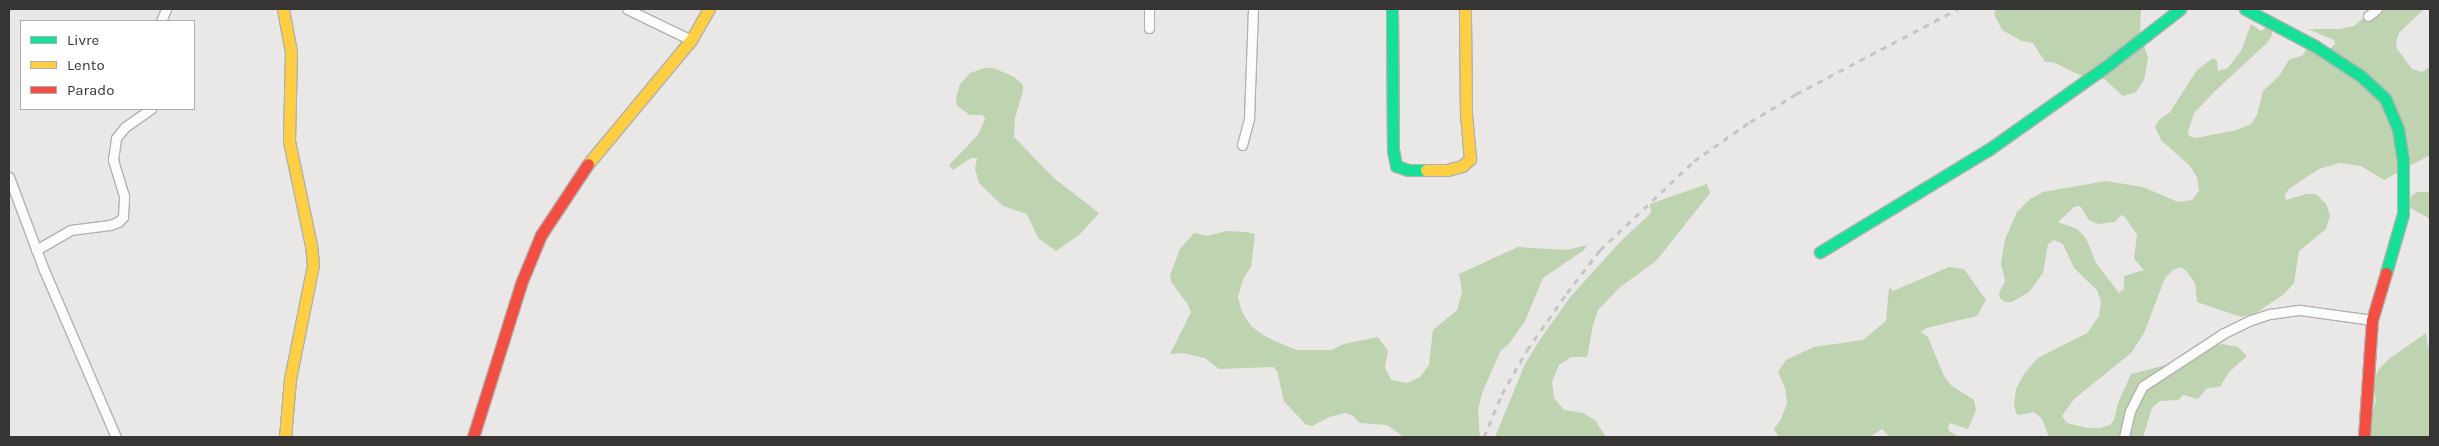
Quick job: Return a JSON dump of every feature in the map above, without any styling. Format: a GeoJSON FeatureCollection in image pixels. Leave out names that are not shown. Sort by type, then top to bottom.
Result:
{"type":"FeatureCollection","features":[{"type":"Feature","properties":{"kind":"street"},"geometry":{"type":"LineString","coordinates":[[283,9],[291,52],[289,141],[311,245],[313,265],[290,379],[286,437]]}},
{"type":"Feature","properties":{"kind":"street"},"geometry":{"type":"LineString","coordinates":[[627,9],[691,40]]}},
{"type":"Feature","properties":{"kind":"street"},"geometry":{"type":"LineString","coordinates":[[473,437],[522,282],[541,234],[594,153],[691,40],[709,9]]}},
{"type":"Feature","properties":{"kind":"street"},"geometry":{"type":"LineString","coordinates":[[1149,9],[1149,28]]}},
{"type":"Feature","properties":{"kind":"street"},"geometry":{"type":"LineString","coordinates":[[1242,145],[1249,118],[1253,9]]}},
{"type":"Feature","properties":{"kind":"street"},"geometry":{"type":"LineString","coordinates":[[1392,9],[1393,150],[1396,166],[1408,170],[1447,170],[1462,166],[1470,159],[1470,140],[1466,113],[1465,9]]}},
{"type":"Feature","properties":{"kind":"street"},"geometry":{"type":"LineString","coordinates":[[1820,252],[1988,150],[2104,68],[2180,9]]}},
{"type":"Feature","properties":{"kind":"street"},"geometry":{"type":"LineString","coordinates":[[2244,9],[2315,46],[2362,76],[2385,98],[2398,129],[2403,159],[2403,214],[2372,320],[2364,437]]}},
{"type":"Feature","properties":{"kind":"street"},"geometry":{"type":"LineString","coordinates":[[2368,16],[2377,9]]}},
{"type":"Feature","properties":{"kind":"street"},"geometry":{"type":"LineString","coordinates":[[36,250],[70,230],[110,225],[118,222],[123,217],[124,196],[113,160],[113,150],[116,138],[125,127],[150,110]]}},
{"type":"Feature","properties":{"kind":"street"},"geometry":{"type":"LineString","coordinates":[[9,177],[36,250],[116,437]]}},
{"type":"Feature","properties":{"kind":"street"},"geometry":{"type":"LineString","coordinates":[[2124,437],[2130,411],[2143,386],[2208,343],[2251,320],[2270,314],[2300,310],[2372,320]]}},
{"type":"Feature","properties":{"kind":"green space"},"geometry":{"type":"Polygon","coordinates":[[[1996,9],[2141,9],[2140,33],[2148,58],[2144,80],[2136,92],[2123,96],[2104,79],[2080,75],[2053,62],[2045,62],[2033,43],[2022,41],[2002,30],[1994,14],[1996,9]]]}},
{"type":"Feature","properties":{"kind":"green space"},"geometry":{"type":"Polygon","coordinates":[[[2374,9],[2424,9],[2399,33],[2396,42],[2397,49],[2412,69],[2422,72],[2430,67],[2430,155],[2384,180],[2361,166],[2339,163],[2319,169],[2290,188],[2285,194],[2286,200],[2306,194],[2316,194],[2326,204],[2330,215],[2326,229],[2299,251],[2294,283],[2284,294],[2256,313],[2241,317],[2197,302],[2195,283],[2187,272],[2181,267],[2173,270],[2165,278],[2144,333],[2131,353],[2074,399],[2062,416],[2067,423],[2087,428],[2100,428],[2110,425],[2114,420],[2118,403],[2131,374],[2181,361],[2206,348],[2222,344],[2238,347],[2247,356],[2229,372],[2220,387],[2207,388],[2198,399],[2183,395],[2178,400],[2160,401],[2152,408],[2143,437],[2049,437],[2042,419],[2034,412],[2019,415],[2016,413],[2014,404],[2016,389],[2024,374],[2038,358],[2087,333],[2099,316],[2101,301],[2097,290],[2074,268],[2063,244],[2054,240],[2048,244],[2043,273],[2029,292],[2012,302],[2005,302],[2000,298],[1999,293],[2005,281],[2001,264],[2005,239],[2017,212],[2030,199],[2043,192],[2106,181],[2143,187],[2178,202],[2192,200],[2199,191],[2197,177],[2189,165],[2161,140],[2155,127],[2159,120],[2170,112],[2197,70],[2213,58],[2217,61],[2218,71],[2228,68],[2241,51],[2251,24],[2261,31],[2266,27],[2272,31],[2268,42],[2194,113],[2188,132],[2189,136],[2196,138],[2237,130],[2251,124],[2257,115],[2263,91],[2279,76],[2289,60],[2303,55],[2307,48],[2330,49],[2335,44],[2334,40],[2308,29],[2339,29],[2354,26],[2374,9]],[[2080,206],[2074,207],[2058,222],[2077,229],[2086,238],[2096,263],[2119,293],[2124,289],[2124,276],[2144,270],[2134,259],[2137,235],[2125,217],[2121,215],[2115,222],[2098,224],[2089,220],[2080,206]]]}},
{"type":"Feature","properties":{"kind":"green space"},"geometry":{"type":"Polygon","coordinates":[[[985,68],[994,68],[1014,77],[1023,85],[1015,118],[1014,137],[1055,179],[1099,213],[1079,235],[1056,251],[1038,238],[1027,214],[1003,206],[979,183],[975,169],[977,158],[971,158],[953,170],[949,165],[978,135],[985,119],[983,115],[970,115],[957,106],[956,98],[960,84],[970,73],[985,68]]]}},
{"type":"Feature","properties":{"kind":"green space"},"geometry":{"type":"Polygon","coordinates":[[[1707,184],[1710,193],[1656,261],[1619,288],[1598,310],[1587,357],[1571,357],[1559,365],[1552,382],[1554,398],[1564,410],[1583,413],[1595,420],[1606,437],[1495,437],[1525,364],[1571,296],[1620,242],[1651,213],[1650,204],[1707,184]]]}},
{"type":"Feature","properties":{"kind":"green space"},"geometry":{"type":"Polygon","coordinates":[[[2417,192],[2430,192],[2430,219],[2409,207],[2411,196],[2417,192]]]}},
{"type":"Feature","properties":{"kind":"green space"},"geometry":{"type":"Polygon","coordinates":[[[1227,231],[1255,234],[1251,267],[1243,279],[1238,297],[1242,312],[1251,326],[1266,337],[1296,350],[1331,350],[1344,344],[1378,337],[1388,351],[1385,367],[1391,380],[1407,383],[1420,377],[1429,365],[1433,330],[1457,310],[1462,292],[1459,274],[1518,247],[1566,250],[1587,245],[1584,250],[1543,278],[1525,321],[1508,345],[1501,350],[1482,393],[1478,410],[1480,437],[1404,437],[1387,425],[1360,423],[1352,415],[1345,413],[1329,417],[1312,426],[1305,424],[1284,401],[1277,371],[1273,367],[1219,369],[1205,358],[1183,353],[1170,354],[1191,312],[1187,303],[1171,282],[1170,275],[1180,249],[1194,233],[1207,236],[1227,231]]]}},
{"type":"Feature","properties":{"kind":"green space"},"geometry":{"type":"Polygon","coordinates":[[[1949,267],[1964,269],[1986,300],[1977,316],[1926,328],[1921,332],[1928,337],[1944,376],[1952,386],[1974,400],[1976,410],[1968,429],[1950,423],[1948,426],[1949,431],[1959,437],[1890,437],[1882,429],[1870,437],[1779,437],[1774,429],[1781,419],[1787,403],[1785,388],[1778,372],[1786,360],[1814,347],[1863,340],[1886,321],[1889,287],[1893,291],[1949,267]]]}},
{"type":"Feature","properties":{"kind":"green space"},"geometry":{"type":"Polygon","coordinates":[[[2426,333],[2428,347],[2430,347],[2430,437],[2357,437],[2364,432],[2371,417],[2376,400],[2372,385],[2379,369],[2389,359],[2426,333]]]}},
{"type":"Feature","properties":{"kind":"railway"},"geometry":{"type":"LineString","coordinates":[[1484,437],[1502,394],[1527,350],[1567,293],[1600,250],[1694,161],[1750,122],[1796,94],[1958,9]]}},
{"type":"Feature","properties":{"kind":"traffic: fast"},"geometry":{"type":"LineString","coordinates":[[1392,9],[1393,150],[1396,166],[1408,170],[1426,170]]}},
{"type":"Feature","properties":{"kind":"traffic: fast"},"geometry":{"type":"LineString","coordinates":[[1820,252],[1988,150],[2104,68],[2180,9]]}},
{"type":"Feature","properties":{"kind":"traffic: fast"},"geometry":{"type":"LineString","coordinates":[[2245,9],[2315,46],[2361,76],[2385,98],[2398,129],[2403,159],[2403,214],[2386,273]]}},
{"type":"Feature","properties":{"kind":"traffic: slow"},"geometry":{"type":"LineString","coordinates":[[283,9],[291,52],[289,141],[311,245],[313,265],[290,379],[285,437]]}},
{"type":"Feature","properties":{"kind":"traffic: slow"},"geometry":{"type":"LineString","coordinates":[[588,164],[691,40],[709,9]]}},
{"type":"Feature","properties":{"kind":"traffic: slow"},"geometry":{"type":"LineString","coordinates":[[1426,170],[1447,170],[1462,166],[1470,159],[1466,113],[1465,9]]}},
{"type":"Feature","properties":{"kind":"traffic: jam"},"geometry":{"type":"LineString","coordinates":[[473,437],[522,281],[541,235],[588,164]]}},
{"type":"Feature","properties":{"kind":"traffic: jam"},"geometry":{"type":"LineString","coordinates":[[2364,437],[2372,320],[2386,273]]}}]}
